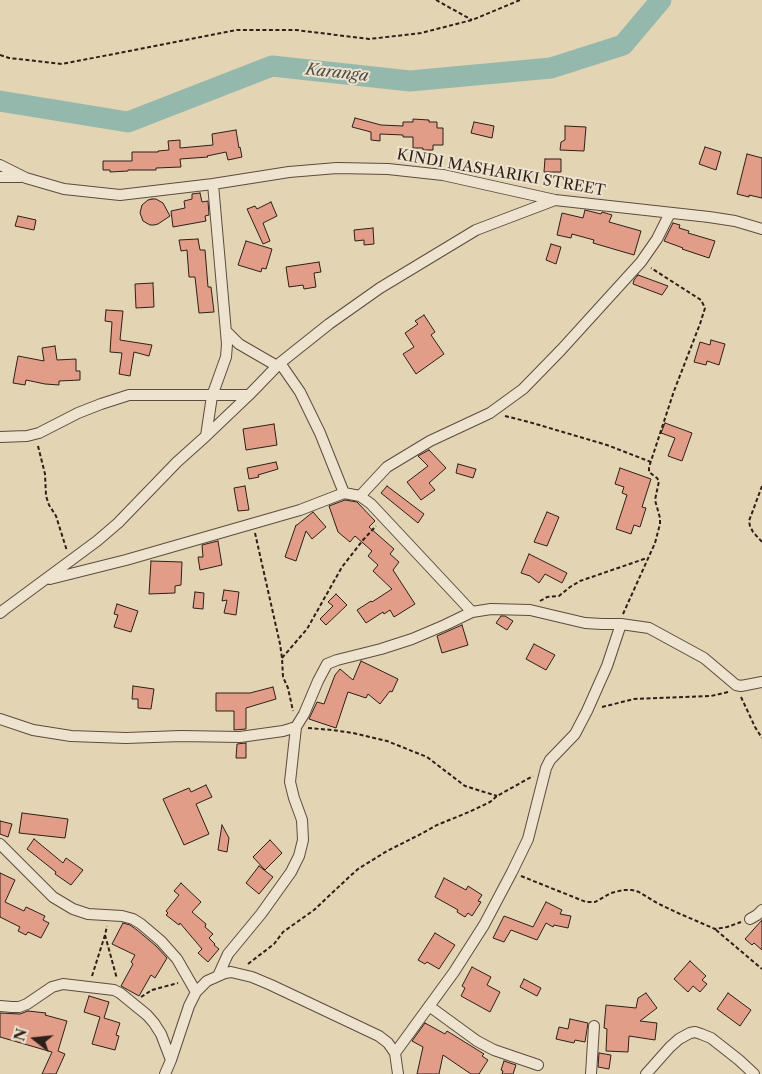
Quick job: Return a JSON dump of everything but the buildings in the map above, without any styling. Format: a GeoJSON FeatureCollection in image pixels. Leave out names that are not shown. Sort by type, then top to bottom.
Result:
{"type":"FeatureCollection","features":[{"type":"Feature","properties":{"kind":"street","name":"KINDI MASHARIKI STREET"},"geometry":{"type":"LineString","coordinates":[[0,165],[26,178],[64,189],[120,196],[337,168],[388,169],[443,175],[555,200],[710,217],[762,229]]}},
{"type":"Feature","properties":{"kind":"street"},"geometry":{"type":"LineString","coordinates":[[0,177],[26,178]]}},
{"type":"Feature","properties":{"kind":"street"},"geometry":{"type":"LineString","coordinates":[[206,436],[212,396],[226,357],[227,344],[213,184]]}},
{"type":"Feature","properties":{"kind":"street"},"geometry":{"type":"LineString","coordinates":[[0,614],[118,523],[177,462],[250,395],[278,365],[329,324],[380,288],[476,230],[555,200]]}},
{"type":"Feature","properties":{"kind":"street"},"geometry":{"type":"LineString","coordinates":[[360,496],[387,467],[430,440],[490,413],[523,389],[561,350],[640,262],[657,239],[670,213]]}},
{"type":"Feature","properties":{"kind":"street"},"geometry":{"type":"LineString","coordinates":[[226,331],[239,344],[278,365],[300,392],[320,433],[344,493]]}},
{"type":"Feature","properties":{"kind":"street"},"geometry":{"type":"LineString","coordinates":[[0,437],[34,434],[78,412],[129,396],[250,395]]}},
{"type":"Feature","properties":{"kind":"street"},"geometry":{"type":"LineString","coordinates":[[44,580],[126,560],[300,510],[344,493],[360,496],[372,504],[472,612]]}},
{"type":"Feature","properties":{"kind":"street"},"geometry":{"type":"LineString","coordinates":[[218,976],[228,954],[261,914],[291,872],[299,856],[303,840],[302,820],[290,782],[293,728],[304,714],[327,664],[412,639],[472,612],[491,609],[530,610],[585,623],[619,624],[650,628],[704,658],[737,688],[762,682]]}},
{"type":"Feature","properties":{"kind":"street"},"geometry":{"type":"LineString","coordinates":[[395,1053],[454,972],[484,925],[512,872],[528,839],[546,768],[550,760],[575,734],[587,711],[607,666],[619,624]]}},
{"type":"Feature","properties":{"kind":"street"},"geometry":{"type":"LineString","coordinates":[[0,719],[33,730],[72,736],[126,738],[181,736],[240,737],[293,728]]}},
{"type":"Feature","properties":{"kind":"street"},"geometry":{"type":"LineString","coordinates":[[0,844],[53,897],[73,909],[88,914],[122,916],[133,919],[141,924],[161,941],[177,959],[196,992]]}},
{"type":"Feature","properties":{"kind":"street"},"geometry":{"type":"LineString","coordinates":[[750,919],[762,910]]}},
{"type":"Feature","properties":{"kind":"street"},"geometry":{"type":"LineString","coordinates":[[165,1074],[189,1006],[196,992],[208,981],[218,976],[237,972],[272,985],[379,1036],[388,1043],[395,1053],[398,1074]]}},
{"type":"Feature","properties":{"kind":"street"},"geometry":{"type":"LineString","coordinates":[[0,1006],[19,1007],[28,1004],[57,985],[63,984],[114,990],[120,992],[148,1015],[161,1034],[171,1060]]}},
{"type":"Feature","properties":{"kind":"street"},"geometry":{"type":"LineString","coordinates":[[429,1006],[477,1042],[538,1065]]}},
{"type":"Feature","properties":{"kind":"street"},"geometry":{"type":"LineString","coordinates":[[591,1074],[594,1026]]}},
{"type":"Feature","properties":{"kind":"street"},"geometry":{"type":"LineString","coordinates":[[646,1074],[679,1039],[695,1032],[711,1038],[754,1074]]}},
{"type":"Feature","properties":{"kind":"path"},"geometry":{"type":"LineString","coordinates":[[436,0],[472,20]]}},
{"type":"Feature","properties":{"kind":"path"},"geometry":{"type":"LineString","coordinates":[[0,55],[9,58],[62,64],[237,30],[296,30],[369,39],[421,33],[472,20],[520,0]]}},
{"type":"Feature","properties":{"kind":"path"},"geometry":{"type":"LineString","coordinates":[[619,624],[655,543],[660,518],[655,500],[660,483],[649,472],[649,467],[674,391],[705,308],[701,300],[640,262]]}},
{"type":"Feature","properties":{"kind":"path"},"geometry":{"type":"LineString","coordinates":[[490,413],[599,442],[651,462]]}},
{"type":"Feature","properties":{"kind":"path"},"geometry":{"type":"LineString","coordinates":[[34,434],[45,474],[46,496],[56,516],[70,561]]}},
{"type":"Feature","properties":{"kind":"path"},"geometry":{"type":"LineString","coordinates":[[762,486],[749,521],[753,532],[762,542]]}},
{"type":"Feature","properties":{"kind":"path"},"geometry":{"type":"LineString","coordinates":[[282,658],[308,629],[342,566],[363,540],[385,518]]}},
{"type":"Feature","properties":{"kind":"path"},"geometry":{"type":"LineString","coordinates":[[253,523],[282,658],[283,677],[292,701],[293,728],[332,730],[387,741],[427,757],[465,786],[498,796]]}},
{"type":"Feature","properties":{"kind":"path"},"geometry":{"type":"LineString","coordinates":[[530,610],[544,598],[559,596],[580,581],[648,558]]}},
{"type":"Feature","properties":{"kind":"path"},"geometry":{"type":"LineString","coordinates":[[587,711],[634,699],[711,696],[737,688],[762,738]]}},
{"type":"Feature","properties":{"kind":"path"},"geometry":{"type":"LineString","coordinates":[[237,972],[271,947],[283,932],[314,910],[358,869],[436,825],[490,802],[546,768]]}},
{"type":"Feature","properties":{"kind":"path"},"geometry":{"type":"LineString","coordinates":[[512,872],[586,902],[595,902],[611,893],[623,890],[639,892],[678,914],[715,929],[762,969]]}},
{"type":"Feature","properties":{"kind":"path"},"geometry":{"type":"LineString","coordinates":[[88,987],[106,935],[108,916]]}},
{"type":"Feature","properties":{"kind":"path"},"geometry":{"type":"LineString","coordinates":[[715,929],[727,928],[750,919]]}},
{"type":"Feature","properties":{"kind":"path"},"geometry":{"type":"LineString","coordinates":[[106,935],[120,992]]}},
{"type":"Feature","properties":{"kind":"path"},"geometry":{"type":"LineString","coordinates":[[129,1000],[142,997],[158,988],[190,980]]}},
{"type":"Feature","properties":{"kind":"waterway","name":"Karanga"},"geometry":{"type":"LineString","coordinates":[[0,101],[128,122],[272,66],[410,81],[551,68],[623,45],[661,0]]}}]}
